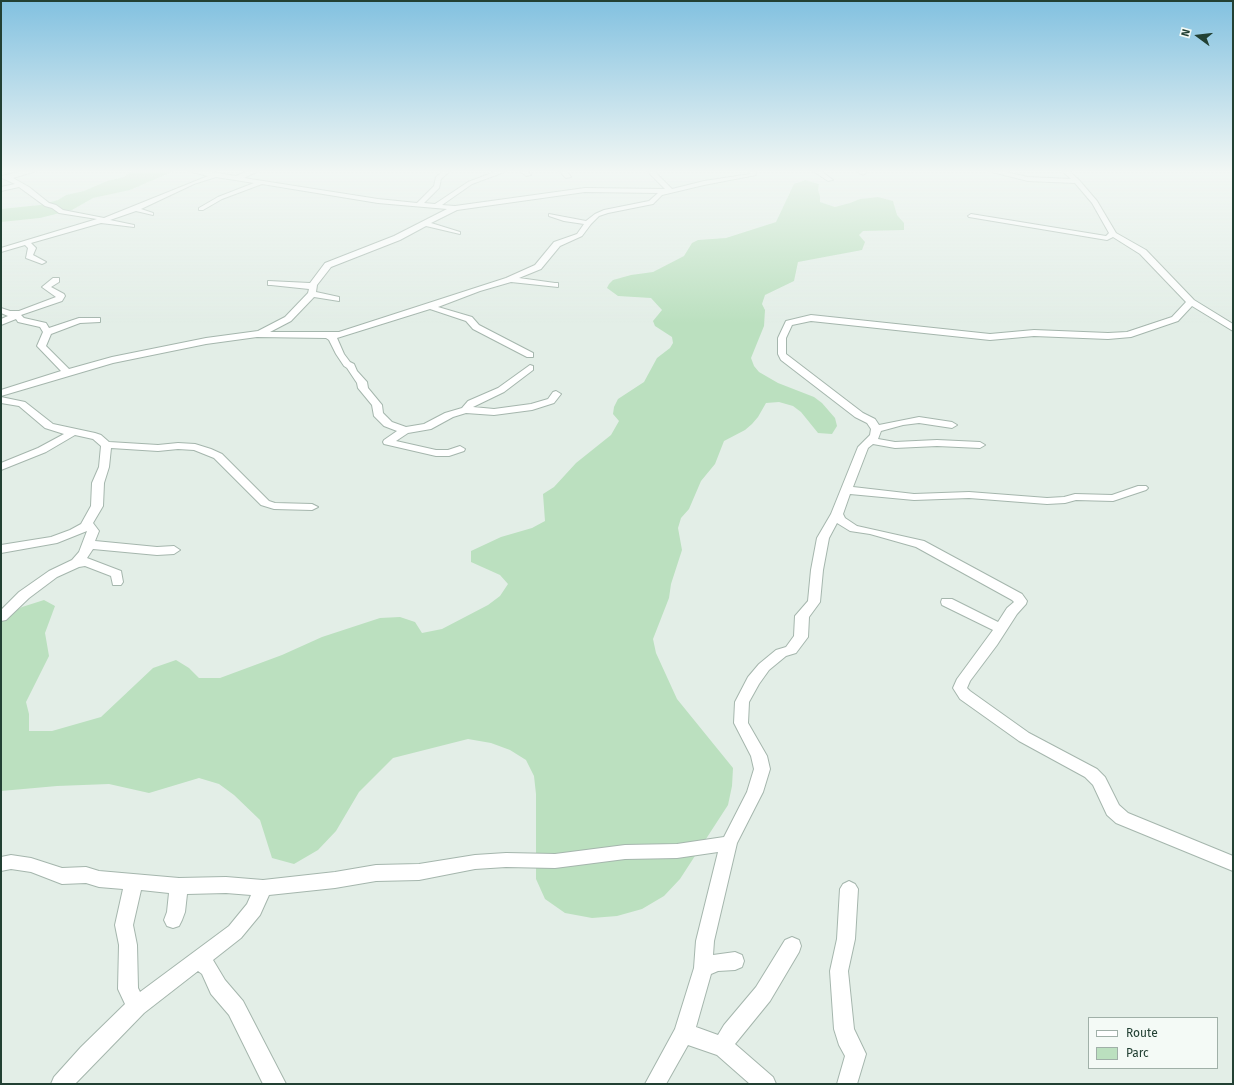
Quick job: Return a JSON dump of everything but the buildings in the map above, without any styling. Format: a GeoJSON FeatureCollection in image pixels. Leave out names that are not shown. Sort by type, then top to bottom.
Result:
{"type":"FeatureCollection","features":[{"type":"Feature","properties":{"kind":"street"},"geometry":{"type":"LineString","coordinates":[[1,250],[98,222]]}},
{"type":"Feature","properties":{"kind":"street"},"geometry":{"type":"LineString","coordinates":[[112,222],[132,226]]}},
{"type":"Feature","properties":{"kind":"street"},"geometry":{"type":"LineString","coordinates":[[257,334],[288,320],[312,294],[313,285],[328,265],[397,238],[431,222]]}},
{"type":"Feature","properties":{"kind":"street"},"geometry":{"type":"LineString","coordinates":[[1,394],[67,372],[112,360],[206,341],[257,334],[329,336],[351,332],[432,307],[477,289],[509,280],[538,267],[557,244],[580,235],[588,223],[578,222]]}},
{"type":"Feature","properties":{"kind":"street"},"geometry":{"type":"LineString","coordinates":[[1006,222],[1107,238],[1113,234]]}},
{"type":"Feature","properties":{"kind":"street"},"geometry":{"type":"LineString","coordinates":[[1106,222],[1113,234],[1143,252],[1191,302],[1233,328]]}},
{"type":"Feature","properties":{"kind":"street"},"geometry":{"type":"LineString","coordinates":[[427,224],[458,233]]}},
{"type":"Feature","properties":{"kind":"street"},"geometry":{"type":"LineString","coordinates":[[28,242],[27,243],[32,248],[29,256],[42,262]]}},
{"type":"Feature","properties":{"kind":"street"},"geometry":{"type":"LineString","coordinates":[[1,310],[9,314],[28,312],[38,306],[59,299],[61,296],[46,287],[56,280]]}},
{"type":"Feature","properties":{"kind":"street"},"geometry":{"type":"LineString","coordinates":[[509,280],[555,285]]}},
{"type":"Feature","properties":{"kind":"street"},"geometry":{"type":"LineString","coordinates":[[271,282],[308,287],[313,285]]}},
{"type":"Feature","properties":{"kind":"street"},"geometry":{"type":"LineString","coordinates":[[312,294],[336,299]]}},
{"type":"Feature","properties":{"kind":"street"},"geometry":{"type":"LineString","coordinates":[[873,435],[870,422],[784,358],[782,354],[782,338],[789,323],[801,319],[811,318],[990,337],[1034,332],[1108,336],[1128,335],[1175,319],[1191,302]]}},
{"type":"Feature","properties":{"kind":"street"},"geometry":{"type":"LineString","coordinates":[[432,307],[447,314],[469,319],[476,327],[530,355]]}},
{"type":"Feature","properties":{"kind":"street"},"geometry":{"type":"LineString","coordinates":[[1,322],[14,317],[16,314]]}},
{"type":"Feature","properties":{"kind":"street"},"geometry":{"type":"LineString","coordinates":[[16,314],[21,320],[43,325],[47,332]]}},
{"type":"Feature","properties":{"kind":"street"},"geometry":{"type":"LineString","coordinates":[[67,372],[41,346],[47,332],[78,321],[97,320]]}},
{"type":"Feature","properties":{"kind":"street"},"geometry":{"type":"LineString","coordinates":[[287,334],[285,329],[288,320]]}},
{"type":"Feature","properties":{"kind":"street"},"geometry":{"type":"LineString","coordinates":[[329,336],[333,338],[340,354],[347,364],[351,366],[353,372],[362,382],[363,388],[377,405],[378,414],[388,424],[405,430],[427,427],[449,415],[465,410],[494,412],[532,407],[551,401],[556,394]]}},
{"type":"Feature","properties":{"kind":"street"},"geometry":{"type":"LineString","coordinates":[[465,410],[471,403],[501,390],[530,368]]}},
{"type":"Feature","properties":{"kind":"street"},"geometry":{"type":"LineString","coordinates":[[1,400],[22,404],[49,426],[97,437],[106,446],[158,448],[178,446],[195,447],[207,451],[218,456],[265,503],[274,506],[312,506]]}},
{"type":"Feature","properties":{"kind":"street"},"geometry":{"type":"LineString","coordinates":[[655,1084],[684,1033],[703,968],[705,941],[729,843],[752,798],[762,769],[759,756],[740,723],[742,702],[753,681],[764,667],[782,653],[792,650],[801,637],[802,616],[814,602],[816,570],[823,538],[837,514],[845,490],[863,447],[873,435],[903,422],[919,420],[952,425]]}},
{"type":"Feature","properties":{"kind":"street"},"geometry":{"type":"LineString","coordinates":[[405,430],[388,442],[436,453],[449,453],[460,449]]}},
{"type":"Feature","properties":{"kind":"street"},"geometry":{"type":"LineString","coordinates":[[1,467],[42,450],[74,432]]}},
{"type":"Feature","properties":{"kind":"street"},"geometry":{"type":"LineString","coordinates":[[873,435],[895,445],[936,443],[980,445]]}},
{"type":"Feature","properties":{"kind":"street"},"geometry":{"type":"LineString","coordinates":[[1,549],[53,540],[74,534],[86,526],[97,506],[98,483],[104,467],[106,446]]}},
{"type":"Feature","properties":{"kind":"street"},"geometry":{"type":"LineString","coordinates":[[845,490],[914,496],[969,495],[1047,501],[1065,500],[1075,497],[1113,498],[1142,488]]}},
{"type":"Feature","properties":{"kind":"street"},"geometry":{"type":"LineString","coordinates":[[837,514],[840,520],[854,529],[870,531],[920,544],[1017,597],[1021,601],[1020,604],[1012,611],[992,642],[964,679],[960,688],[965,695],[1024,737],[1091,773],[1099,781],[1113,810],[1122,818],[1233,864]]}},
{"type":"Feature","properties":{"kind":"street"},"geometry":{"type":"LineString","coordinates":[[1,616],[24,595],[47,578],[76,563],[85,553],[90,543],[93,531],[91,526],[86,526]]}},
{"type":"Feature","properties":{"kind":"street"},"geometry":{"type":"LineString","coordinates":[[90,543],[97,546],[149,549],[157,551],[174,550]]}},
{"type":"Feature","properties":{"kind":"street"},"geometry":{"type":"LineString","coordinates":[[76,563],[86,562],[117,574],[117,582]]}},
{"type":"Feature","properties":{"kind":"street"},"geometry":{"type":"LineString","coordinates":[[947,602],[1000,628]]}},
{"type":"Feature","properties":{"kind":"street"},"geometry":{"type":"LineString","coordinates":[[1,864],[11,862],[31,865],[62,876],[86,875],[99,879],[179,886],[226,885],[263,888],[335,880],[376,873],[419,872],[475,862],[506,860],[555,861],[625,852],[677,851],[729,843]]}},
{"type":"Feature","properties":{"kind":"street"},"geometry":{"type":"LineString","coordinates":[[136,882],[132,888],[126,910],[124,925],[128,945],[128,989],[137,1006]]}},
{"type":"Feature","properties":{"kind":"street"},"geometry":{"type":"LineString","coordinates":[[173,920],[176,912],[179,886]]}},
{"type":"Feature","properties":{"kind":"street"},"geometry":{"type":"LineString","coordinates":[[61,1084],[88,1054],[137,1006],[234,932],[254,910],[263,888]]}},
{"type":"Feature","properties":{"kind":"street"},"geometry":{"type":"LineString","coordinates":[[847,1084],[856,1054],[846,1038],[844,1029],[839,971],[846,939],[849,889]]}},
{"type":"Feature","properties":{"kind":"street"},"geometry":{"type":"LineString","coordinates":[[723,1047],[731,1032],[763,994],[792,946]]}},
{"type":"Feature","properties":{"kind":"street"},"geometry":{"type":"LineString","coordinates":[[198,960],[209,968],[218,987],[236,1008],[270,1077],[276,1084]]}},
{"type":"Feature","properties":{"kind":"street"},"geometry":{"type":"LineString","coordinates":[[703,968],[718,962],[734,961]]}},
{"type":"Feature","properties":{"kind":"street"},"geometry":{"type":"LineString","coordinates":[[684,1033],[723,1047],[766,1084]]}},
{"type":"Feature","properties":{"kind":"green space"},"geometry":{"type":"Polygon","coordinates":[[[776,222],[903,222],[904,230],[863,231],[859,235],[865,242],[862,250],[798,262],[794,281],[765,295],[762,304],[765,310],[764,326],[751,358],[754,366],[759,372],[778,383],[814,397],[822,403],[835,418],[837,426],[832,434],[818,433],[801,412],[793,406],[779,402],[766,403],[752,424],[745,430],[724,441],[715,464],[701,481],[689,509],[681,518],[678,528],[682,550],[671,584],[669,598],[653,639],[656,653],[677,699],[733,768],[732,786],[728,805],[680,879],[664,896],[642,909],[617,916],[592,918],[565,913],[545,899],[536,879],[536,794],[534,776],[526,760],[510,750],[491,743],[468,739],[393,758],[359,792],[336,831],[318,850],[294,864],[272,858],[260,820],[234,795],[219,784],[199,778],[149,793],[109,784],[57,786],[1,791],[1,619],[22,607],[44,600],[55,606],[45,633],[49,656],[26,702],[29,714],[29,731],[52,731],[101,717],[153,668],[176,660],[189,668],[199,678],[220,678],[282,655],[322,637],[380,618],[400,617],[415,622],[422,633],[442,629],[488,605],[500,596],[508,584],[500,575],[471,562],[471,551],[501,537],[532,528],[545,521],[543,494],[554,487],[576,463],[611,435],[619,421],[613,414],[614,407],[618,399],[644,382],[657,358],[670,348],[673,343],[672,337],[655,326],[653,321],[662,310],[651,298],[618,296],[607,288],[609,284],[613,280],[631,275],[653,272],[684,256],[692,243],[698,240],[726,238],[776,222]]]}}]}
